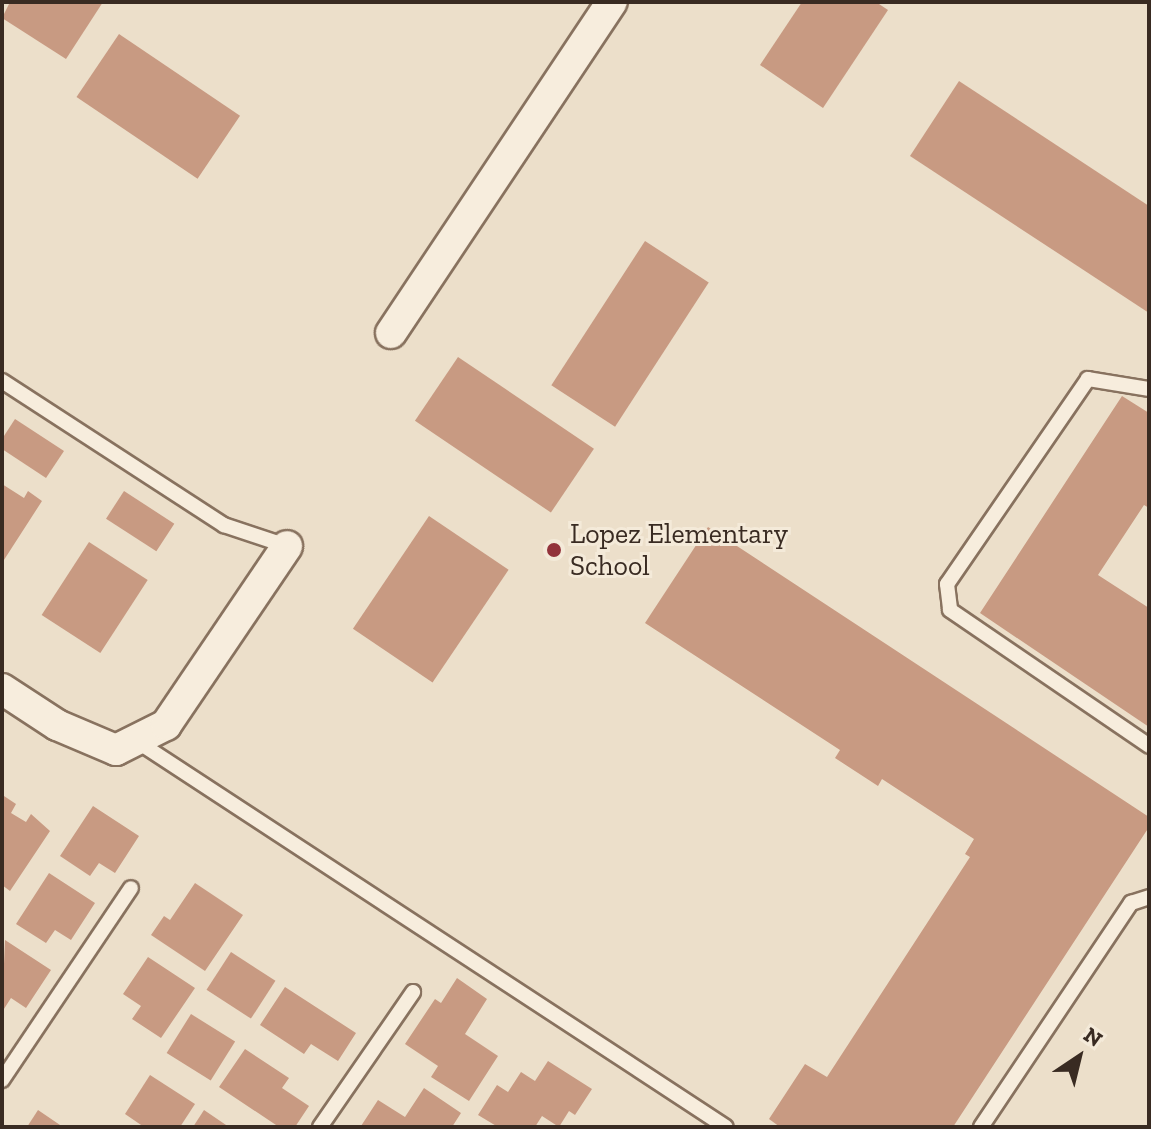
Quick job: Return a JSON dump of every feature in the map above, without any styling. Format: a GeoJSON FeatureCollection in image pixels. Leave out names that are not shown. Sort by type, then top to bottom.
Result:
{"type":"FeatureCollection","features":[{"type":"Feature","properties":{"kind":"street"},"geometry":{"type":"LineString","coordinates":[[391,333],[612,2]]}},
{"type":"Feature","properties":{"kind":"street"},"geometry":{"type":"LineString","coordinates":[[2,689],[57,725],[116,750],[166,725],[287,546]]}},
{"type":"Feature","properties":{"kind":"lane"},"geometry":{"type":"LineString","coordinates":[[1149,389],[1088,379],[947,584],[950,610],[1149,746]]}},
{"type":"Feature","properties":{"kind":"lane"},"geometry":{"type":"LineString","coordinates":[[2,381],[224,525],[287,546]]}},
{"type":"Feature","properties":{"kind":"lane"},"geometry":{"type":"LineString","coordinates":[[135,740],[726,1127]]}},
{"type":"Feature","properties":{"kind":"lane"},"geometry":{"type":"LineString","coordinates":[[2,1080],[131,888]]}},
{"type":"Feature","properties":{"kind":"lane"},"geometry":{"type":"LineString","coordinates":[[981,1127],[1131,903],[1149,897]]}},
{"type":"Feature","properties":{"kind":"lane"},"geometry":{"type":"LineString","coordinates":[[320,1127],[413,992]]}},
{"type":"Feature","properties":{"kind":"building"},"geometry":{"type":"Polygon","coordinates":[[[10,2],[103,2],[66,59],[2,18],[10,2]]]}},
{"type":"Feature","properties":{"kind":"building"},"geometry":{"type":"Polygon","coordinates":[[[802,2],[876,2],[888,10],[823,108],[760,65],[802,2]]]}},
{"type":"Feature","properties":{"kind":"building"},"geometry":{"type":"Polygon","coordinates":[[[119,34],[240,116],[198,179],[77,97],[119,34]]]}},
{"type":"Feature","properties":{"kind":"building"},"geometry":{"type":"Polygon","coordinates":[[[959,81],[1149,206],[1149,313],[910,156],[959,81]]]}},
{"type":"Feature","properties":{"kind":"building"},"geometry":{"type":"Polygon","coordinates":[[[645,241],[709,282],[615,427],[551,385],[645,241]]]}},
{"type":"Feature","properties":{"kind":"building"},"geometry":{"type":"Polygon","coordinates":[[[458,357],[594,449],[551,513],[415,421],[458,357]]]}},
{"type":"Feature","properties":{"kind":"building"},"geometry":{"type":"Polygon","coordinates":[[[1122,396],[1149,413],[1149,508],[1144,505],[1098,575],[1149,608],[1149,727],[980,613],[1122,396]]]}},
{"type":"Feature","properties":{"kind":"building"},"geometry":{"type":"Polygon","coordinates":[[[15,419],[64,451],[46,478],[2,449],[2,439],[15,419]]]}},
{"type":"Feature","properties":{"kind":"building"},"geometry":{"type":"Polygon","coordinates":[[[2,484],[24,498],[28,491],[42,501],[2,563],[2,484]]]}},
{"type":"Feature","properties":{"kind":"building"},"geometry":{"type":"Polygon","coordinates":[[[124,491],[174,524],[156,551],[106,519],[124,491]]]}},
{"type":"Feature","properties":{"kind":"building"},"geometry":{"type":"Polygon","coordinates":[[[429,516],[509,570],[433,682],[353,629],[429,516]]]}},
{"type":"Feature","properties":{"kind":"building"},"geometry":{"type":"Polygon","coordinates":[[[708,527],[1149,817],[1149,827],[953,1127],[780,1127],[769,1119],[805,1064],[827,1077],[970,857],[965,854],[974,839],[882,779],[878,786],[835,758],[840,750],[645,623],[708,527]]]}},
{"type":"Feature","properties":{"kind":"building"},"geometry":{"type":"Polygon","coordinates":[[[89,542],[148,580],[100,653],[42,615],[89,542]]]}},
{"type":"Feature","properties":{"kind":"building"},"geometry":{"type":"Polygon","coordinates":[[[4,796],[16,804],[11,813],[26,822],[31,814],[50,831],[10,891],[2,885],[4,796]]]}},
{"type":"Feature","properties":{"kind":"building"},"geometry":{"type":"Polygon","coordinates":[[[93,806],[139,836],[115,873],[99,863],[90,876],[60,856],[93,806]]]}},
{"type":"Feature","properties":{"kind":"building"},"geometry":{"type":"Polygon","coordinates":[[[49,873],[95,903],[71,940],[55,930],[46,943],[16,924],[49,873]]]}},
{"type":"Feature","properties":{"kind":"building"},"geometry":{"type":"Polygon","coordinates":[[[195,883],[243,915],[205,971],[151,935],[164,916],[170,920],[195,883]]]}},
{"type":"Feature","properties":{"kind":"building"},"geometry":{"type":"Polygon","coordinates":[[[5,940],[51,970],[26,1008],[11,998],[2,1012],[5,940]]]}},
{"type":"Feature","properties":{"kind":"building"},"geometry":{"type":"Polygon","coordinates":[[[231,952],[275,981],[251,1019],[206,990],[231,952]]]}},
{"type":"Feature","properties":{"kind":"building"},"geometry":{"type":"Polygon","coordinates":[[[148,957],[195,988],[161,1038],[132,1019],[141,1006],[123,994],[148,957]]]}},
{"type":"Feature","properties":{"kind":"building"},"geometry":{"type":"Polygon","coordinates":[[[457,978],[487,999],[465,1034],[498,1056],[469,1101],[431,1077],[438,1066],[405,1044],[435,999],[441,1003],[457,978]]]}},
{"type":"Feature","properties":{"kind":"building"},"geometry":{"type":"Polygon","coordinates":[[[285,987],[356,1033],[338,1061],[311,1044],[304,1054],[260,1025],[285,987]]]}},
{"type":"Feature","properties":{"kind":"building"},"geometry":{"type":"Polygon","coordinates":[[[191,1014],[235,1042],[211,1081],[167,1053],[191,1014]]]}},
{"type":"Feature","properties":{"kind":"building"},"geometry":{"type":"Polygon","coordinates":[[[245,1049],[289,1078],[282,1088],[309,1106],[295,1127],[279,1127],[219,1087],[245,1049]]]}},
{"type":"Feature","properties":{"kind":"building"},"geometry":{"type":"Polygon","coordinates":[[[548,1061],[592,1089],[575,1115],[569,1111],[559,1127],[542,1116],[535,1127],[498,1127],[478,1115],[497,1085],[508,1092],[521,1072],[535,1081],[548,1061]]]}},
{"type":"Feature","properties":{"kind":"building"},"geometry":{"type":"Polygon","coordinates":[[[150,1075],[195,1104],[180,1127],[144,1127],[125,1114],[150,1075]]]}},
{"type":"Feature","properties":{"kind":"building"},"geometry":{"type":"Polygon","coordinates":[[[424,1088],[461,1113],[452,1127],[361,1126],[378,1100],[405,1117],[424,1088]]]}},
{"type":"Feature","properties":{"kind":"building"},"geometry":{"type":"Polygon","coordinates":[[[38,1110],[63,1127],[27,1127],[38,1110]]]}},
{"type":"Feature","properties":{"kind":"building"},"geometry":{"type":"Polygon","coordinates":[[[204,1110],[229,1127],[193,1127],[204,1110]]]}},
{"type":"Feature","properties":{"kind":"place","name":"Lopez Elementary School"},"geometry":{"type":"Point","coordinates":[554,550]}}]}
